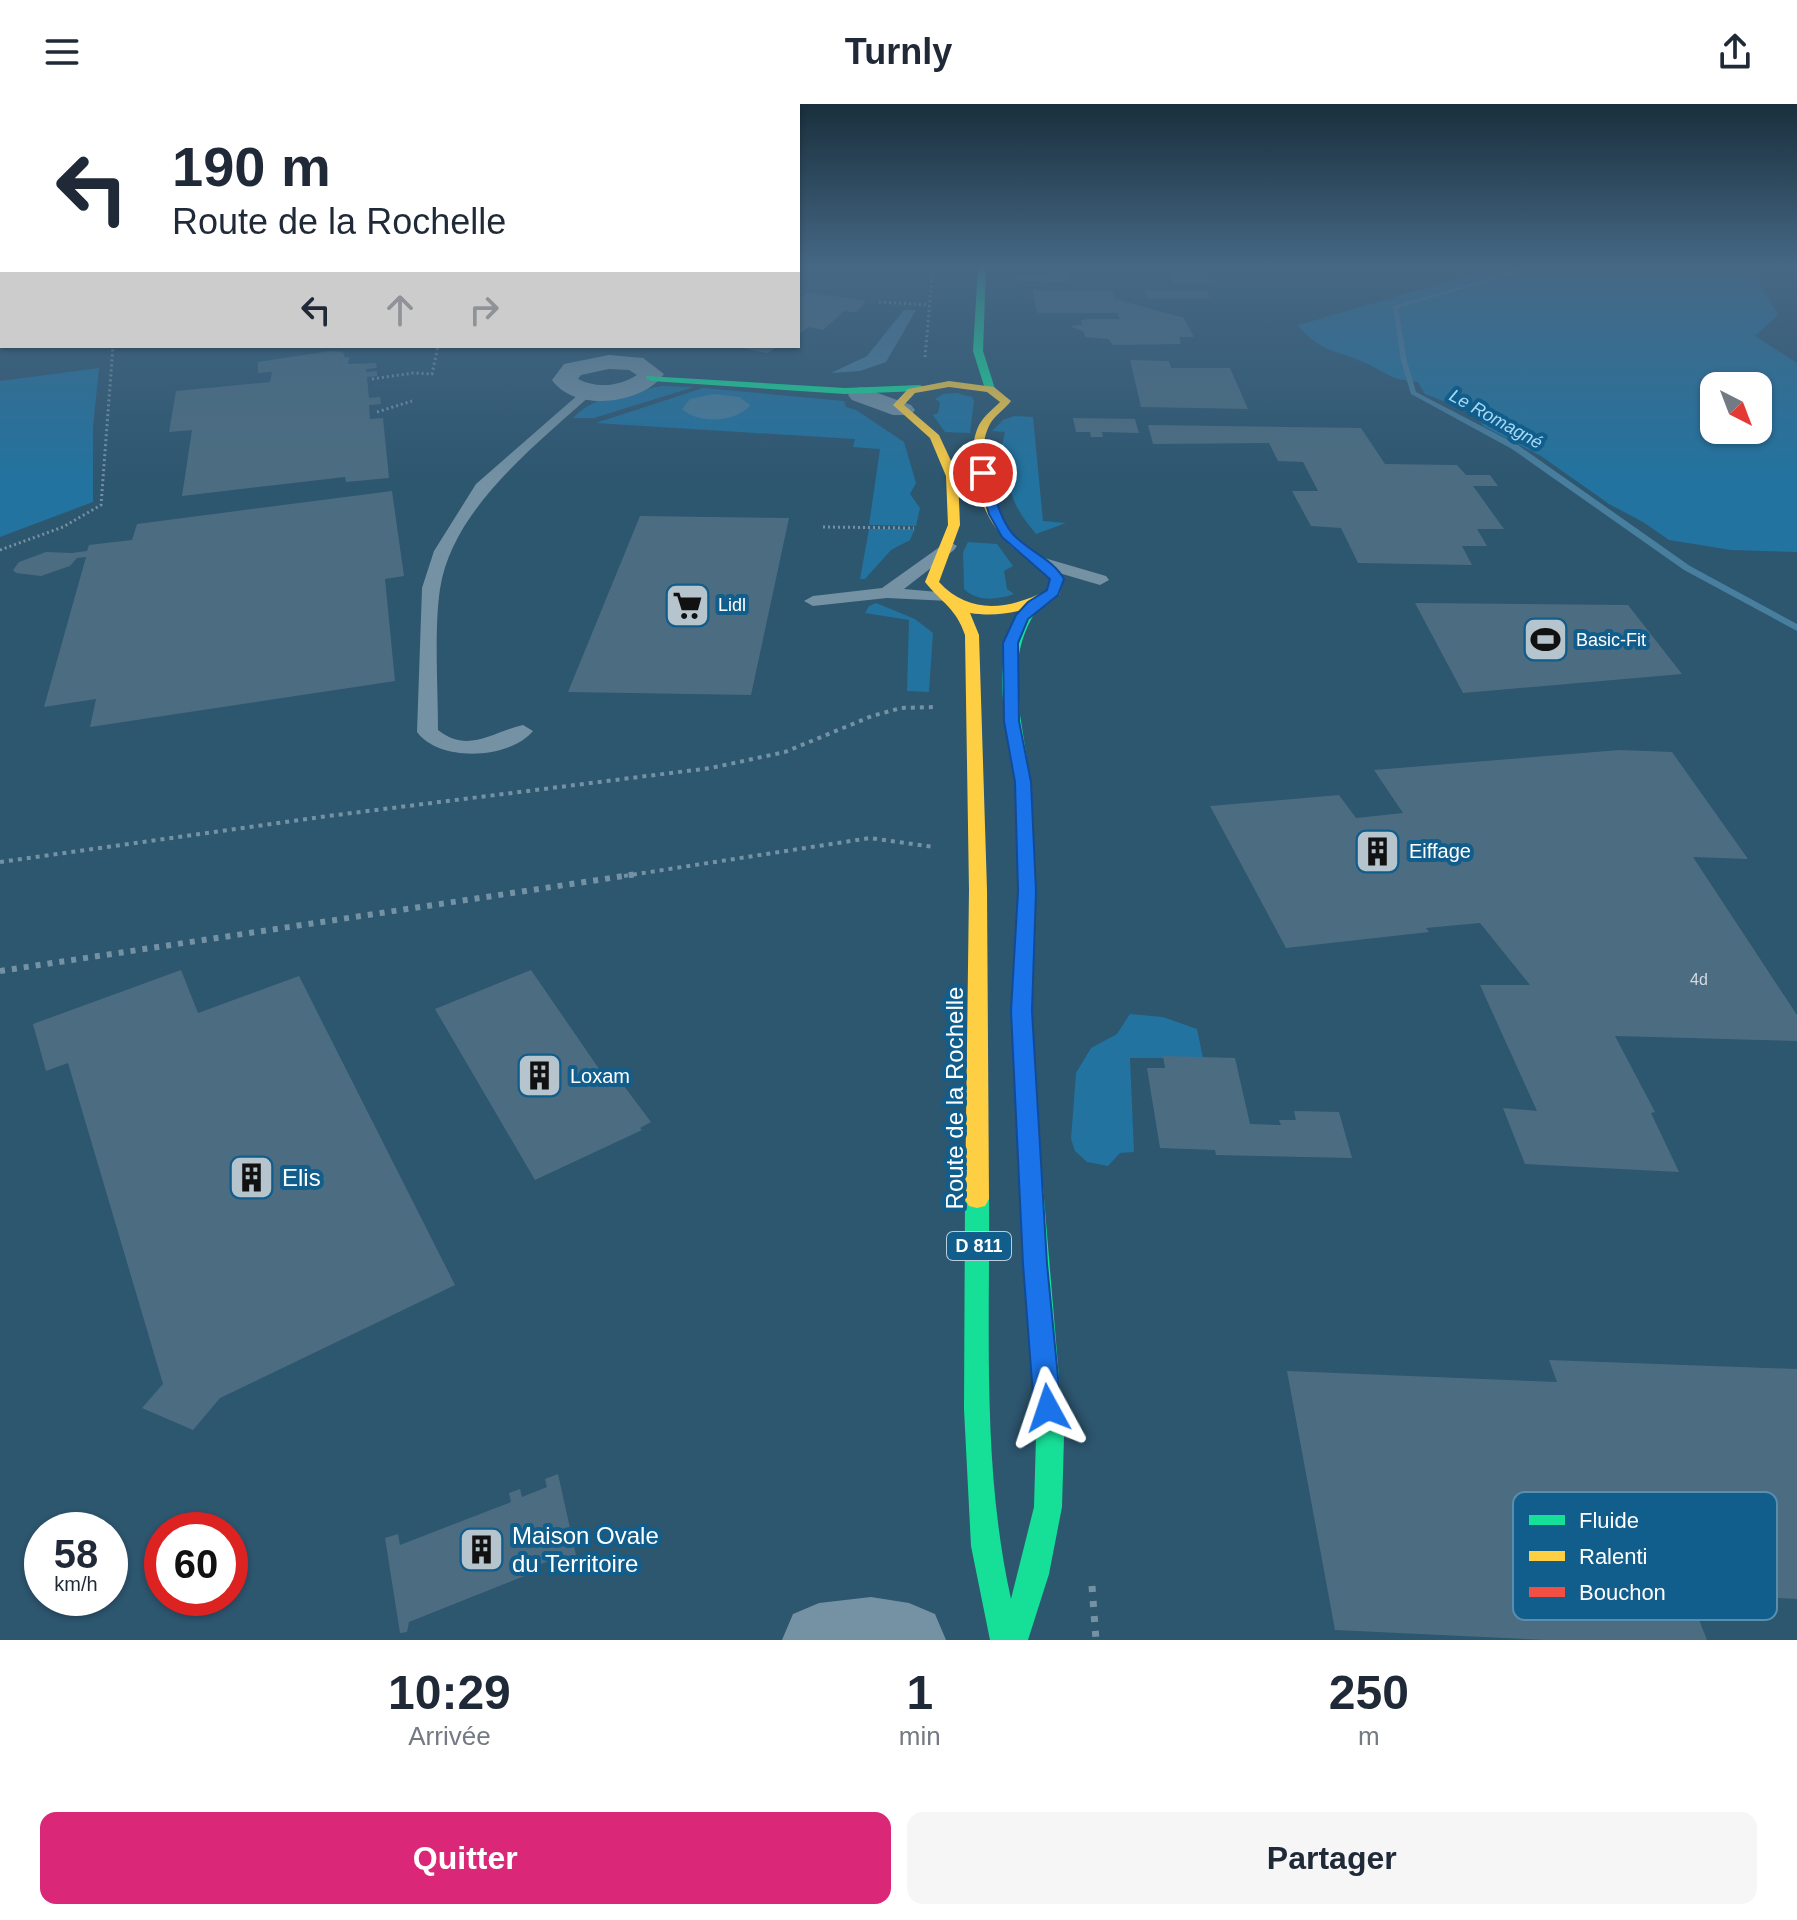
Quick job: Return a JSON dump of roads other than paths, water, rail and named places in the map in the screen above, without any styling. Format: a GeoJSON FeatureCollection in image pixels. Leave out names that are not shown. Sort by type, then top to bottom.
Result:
{"type":"FeatureCollection","features":[{"type":"Feature","properties":{"kind":"main road"},"geometry":{"type":"LineString","coordinates":[[979,339],[978,351],[990,389]]}},
{"type":"Feature","properties":{"kind":"main road"},"geometry":{"type":"LineString","coordinates":[[902,410],[898,405],[900,399],[959,372],[978,351]]}},
{"type":"Feature","properties":{"kind":"main road"},"geometry":{"type":"LineString","coordinates":[[647,365],[853,393],[964,384],[990,389],[1006,401],[1001,410],[985,423],[979,441],[979,460],[988,494],[1006,535],[1041,562],[1057,579],[1054,592]]}},
{"type":"Feature","properties":{"kind":"main road","name":"Route de la Rochelle"},"geometry":{"type":"LineString","coordinates":[[902,410],[935,437],[946,455],[955,499],[954,525],[932,582],[966,617],[972,635],[979,906],[978,1423],[985,1546],[1005,1640]]}},
{"type":"Feature","properties":{"kind":"main road","name":"D 811"},"geometry":{"type":"LineString","coordinates":[[1013,1640],[1034,1574],[1048,1507],[1050,1437],[1035,1264],[1022,1011],[1027,891],[1023,782],[1012,721],[1011,643],[1021,618],[1033,605],[1054,592]]}},
{"type":"Feature","properties":{"kind":"main road","name":"D 811"},"geometry":{"type":"LineString","coordinates":[[950,601],[985,611],[1033,605]]}},
{"type":"Feature","properties":{"kind":"street"},"geometry":{"type":"LineString","coordinates":[[587,391],[626,389],[647,365]]}},
{"type":"Feature","properties":{"kind":"street"},"geometry":{"type":"LineString","coordinates":[[853,393],[902,410]]}},
{"type":"Feature","properties":{"kind":"street"},"geometry":{"type":"LineString","coordinates":[[824,1639],[871,1634],[909,1640]]}},
{"type":"Feature","properties":{"kind":"lane"},"geometry":{"type":"LineString","coordinates":[[523,731],[489,747],[459,749],[438,743],[427,732],[431,588],[443,551],[482,487],[587,391]]}},
{"type":"Feature","properties":{"kind":"lane"},"geometry":{"type":"LineString","coordinates":[[887,593],[948,546]]}},
{"type":"Feature","properties":{"kind":"lane"},"geometry":{"type":"LineString","coordinates":[[1041,562],[1100,580],[1054,592]]}},
{"type":"Feature","properties":{"kind":"lane"},"geometry":{"type":"LineString","coordinates":[[813,601],[887,593],[950,601]]}},
{"type":"Feature","properties":{"kind":"waterway","name":"Le Romagné"},"geometry":{"type":"LineString","coordinates":[[1400,339],[1413,393],[1515,447],[1687,568],[1797,628]]}},
{"type":"Feature","properties":{"kind":"place","name":"Lidl"},"geometry":{"type":"Point","coordinates":[687,605]}},
{"type":"Feature","properties":{"kind":"place","name":"Basic-Fit"},"geometry":{"type":"Point","coordinates":[1545,640]}},
{"type":"Feature","properties":{"kind":"place","name":"Eiffage"},"geometry":{"type":"Point","coordinates":[1378,851]}},
{"type":"Feature","properties":{"kind":"place","name":"Loxam"},"geometry":{"type":"Point","coordinates":[539,1076]}},
{"type":"Feature","properties":{"kind":"place","name":"Elis"},"geometry":{"type":"Point","coordinates":[251,1178]}},
{"type":"Feature","properties":{"kind":"place","name":"Maison Ovale du Territoire"},"geometry":{"type":"Point","coordinates":[481,1550]}}]}
